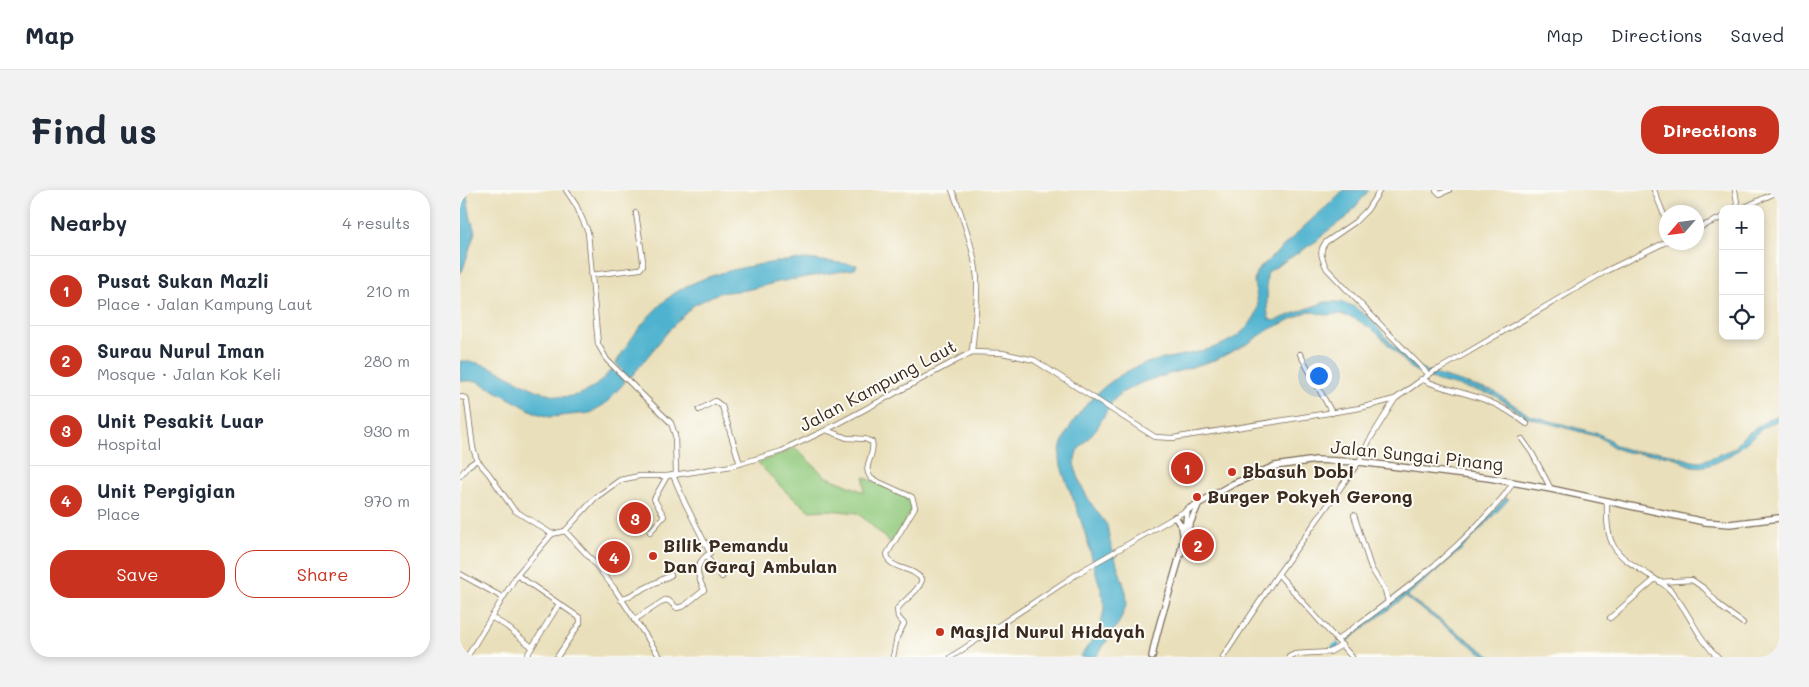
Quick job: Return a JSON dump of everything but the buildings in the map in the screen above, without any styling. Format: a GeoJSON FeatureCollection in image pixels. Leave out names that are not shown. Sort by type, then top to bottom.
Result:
{"type":"FeatureCollection","features":[{"type":"Feature","properties":{"kind":"street"},"geometry":{"type":"LineString","coordinates":[[566,190],[576,205],[588,232],[598,344],[608,360],[673,428],[675,435],[675,475],[685,503],[710,553],[699,562],[698,568],[704,590],[684,606],[677,608],[670,601],[665,600],[634,620]]}},
{"type":"Feature","properties":{"kind":"street"},"geometry":{"type":"LineString","coordinates":[[952,190],[964,224],[977,280],[972,352]]}},
{"type":"Feature","properties":{"kind":"street"},"geometry":{"type":"LineString","coordinates":[[1380,190],[1361,216],[1326,242],[1321,248],[1327,269],[1425,376],[1446,390],[1498,405],[1527,424]]}},
{"type":"Feature","properties":{"kind":"street"},"geometry":{"type":"LineString","coordinates":[[1436,190],[1440,194],[1449,190]]}},
{"type":"Feature","properties":{"kind":"street"},"geometry":{"type":"LineString","coordinates":[[1654,190],[1660,205]]}},
{"type":"Feature","properties":{"kind":"street"},"geometry":{"type":"LineString","coordinates":[[1735,190],[1739,205]]}},
{"type":"Feature","properties":{"kind":"street"},"geometry":{"type":"LineString","coordinates":[[1749,205],[1779,191]]}},
{"type":"Feature","properties":{"kind":"street"},"geometry":{"type":"LineString","coordinates":[[591,275],[640,268],[643,261],[636,213]]}},
{"type":"Feature","properties":{"kind":"street"},"geometry":{"type":"LineString","coordinates":[[1704,225],[1719,219]]}},
{"type":"Feature","properties":{"kind":"street"},"geometry":{"type":"LineString","coordinates":[[1224,657],[1278,574],[1359,462],[1369,441],[1395,399],[1425,376],[1619,264],[1659,245]]}},
{"type":"Feature","properties":{"kind":"street","name":"Jalan Kampung Laut"},"geometry":{"type":"LineString","coordinates":[[565,531],[595,498],[620,480],[639,476],[675,475],[740,464],[782,450],[826,430],[972,352],[1002,353],[1034,360],[1155,437],[1173,438],[1360,408],[1395,399]]}},
{"type":"Feature","properties":{"kind":"street"},"geometry":{"type":"LineString","coordinates":[[1300,354],[1332,412]]}},
{"type":"Feature","properties":{"kind":"street"},"geometry":{"type":"LineString","coordinates":[[460,397],[466,398],[468,402],[473,448],[477,460],[490,474],[514,510],[552,534]]}},
{"type":"Feature","properties":{"kind":"street"},"geometry":{"type":"LineString","coordinates":[[699,410],[703,406],[715,401],[722,406],[740,464]]}},
{"type":"Feature","properties":{"kind":"street"},"geometry":{"type":"LineString","coordinates":[[826,430],[847,438],[865,439],[872,442],[873,446],[866,468],[869,476],[912,497],[915,502],[915,507],[887,554],[887,558],[892,564],[908,569],[920,576],[922,580],[922,583],[897,609],[898,617],[904,624],[897,638],[893,657]]}},
{"type":"Feature","properties":{"kind":"street"},"geometry":{"type":"LineString","coordinates":[[1522,438],[1550,488]]}},
{"type":"Feature","properties":{"kind":"street"},"geometry":{"type":"LineString","coordinates":[[460,476],[468,466],[477,460]]}},
{"type":"Feature","properties":{"kind":"street","name":"Jalan Sungai Pinang"},"geometry":{"type":"LineString","coordinates":[[951,657],[1083,570],[1233,484],[1275,466],[1316,460],[1359,462],[1550,488],[1705,522],[1730,524],[1779,518]]}},
{"type":"Feature","properties":{"kind":"street"},"geometry":{"type":"LineString","coordinates":[[650,532],[664,516],[654,499],[667,476]]}},
{"type":"Feature","properties":{"kind":"street"},"geometry":{"type":"LineString","coordinates":[[1337,640],[1446,556],[1508,492],[1513,482]]}},
{"type":"Feature","properties":{"kind":"street"},"geometry":{"type":"LineString","coordinates":[[1608,501],[1609,530],[1616,551],[1626,561],[1660,582],[1672,592],[1702,640],[1718,657]]}},
{"type":"Feature","properties":{"kind":"street"},"geometry":{"type":"LineString","coordinates":[[1152,657],[1164,606],[1185,536],[1198,505]]}},
{"type":"Feature","properties":{"kind":"street"},"geometry":{"type":"LineString","coordinates":[[1185,536],[1186,510]]}},
{"type":"Feature","properties":{"kind":"street"},"geometry":{"type":"LineString","coordinates":[[1354,515],[1371,568],[1385,590],[1388,602]]}},
{"type":"Feature","properties":{"kind":"street"},"geometry":{"type":"LineString","coordinates":[[1175,516],[1185,536]]}},
{"type":"Feature","properties":{"kind":"street"},"geometry":{"type":"LineString","coordinates":[[467,657],[517,575],[552,534],[565,531],[591,559],[660,657]]}},
{"type":"Feature","properties":{"kind":"street"},"geometry":{"type":"LineString","coordinates":[[706,556],[722,577]]}},
{"type":"Feature","properties":{"kind":"street"},"geometry":{"type":"LineString","coordinates":[[460,574],[502,597]]}},
{"type":"Feature","properties":{"kind":"street"},"geometry":{"type":"LineString","coordinates":[[1278,574],[1352,657]]}},
{"type":"Feature","properties":{"kind":"street"},"geometry":{"type":"LineString","coordinates":[[517,575],[580,618],[580,623],[557,657]]}},
{"type":"Feature","properties":{"kind":"street"},"geometry":{"type":"LineString","coordinates":[[621,600],[671,575]]}},
{"type":"Feature","properties":{"kind":"street"},"geometry":{"type":"LineString","coordinates":[[1610,618],[1655,579]]}},
{"type":"Feature","properties":{"kind":"street"},"geometry":{"type":"LineString","coordinates":[[1660,582],[1692,580],[1705,589],[1722,608],[1743,623]]}},
{"type":"Feature","properties":{"kind":"street"},"geometry":{"type":"LineString","coordinates":[[526,657],[559,604]]}},
{"type":"Feature","properties":{"kind":"street"},"geometry":{"type":"LineString","coordinates":[[491,617],[506,626],[532,647]]}},
{"type":"Feature","properties":{"kind":"street"},"geometry":{"type":"LineString","coordinates":[[1289,657],[1295,654],[1330,652],[1342,646]]}},
{"type":"Feature","properties":{"kind":"green space"},"geometry":{"type":"Polygon","coordinates":[[[795,448],[825,476],[864,492],[864,477],[911,500],[912,509],[891,543],[858,513],[830,510],[810,511],[786,492],[758,463],[795,448]]]}},
{"type":"Feature","properties":{"kind":"water"},"geometry":{"type":"Polygon","coordinates":[[[460,190],[466,190],[475,232],[460,274],[460,190]]]}},
{"type":"Feature","properties":{"kind":"water"},"geometry":{"type":"Polygon","coordinates":[[[1343,190],[1369,190],[1348,216],[1318,240],[1268,272],[1267,311],[1269,319],[1274,321],[1325,302],[1341,302],[1353,306],[1373,321],[1394,346],[1421,369],[1495,392],[1529,415],[1599,434],[1616,446],[1636,452],[1655,451],[1700,462],[1735,448],[1743,437],[1769,419],[1779,415],[1779,420],[1761,430],[1731,454],[1707,466],[1701,467],[1686,464],[1674,457],[1621,451],[1599,437],[1526,417],[1494,395],[1438,381],[1421,374],[1412,369],[1376,332],[1356,319],[1340,314],[1325,315],[1309,311],[1270,329],[1247,344],[1215,360],[1143,382],[1121,393],[1112,402],[1097,428],[1077,451],[1074,464],[1081,485],[1090,502],[1107,525],[1110,542],[1126,592],[1127,603],[1120,621],[1096,657],[1080,657],[1100,625],[1104,603],[1078,511],[1062,467],[1060,449],[1068,430],[1095,395],[1106,385],[1131,369],[1158,360],[1220,345],[1234,338],[1245,329],[1257,312],[1258,303],[1254,282],[1257,271],[1343,190]]]}},
{"type":"Feature","properties":{"kind":"water"},"geometry":{"type":"Polygon","coordinates":[[[806,259],[857,265],[855,269],[783,281],[746,290],[718,293],[694,305],[670,329],[630,378],[626,374],[622,378],[625,382],[605,404],[590,413],[550,417],[536,413],[477,381],[460,381],[460,361],[478,363],[495,369],[545,393],[561,397],[578,395],[598,383],[612,369],[619,375],[623,371],[616,363],[634,335],[663,302],[672,295],[701,280],[736,269],[806,259]]]}},
{"type":"Feature","properties":{"kind":"water"},"geometry":{"type":"Polygon","coordinates":[[[1505,498],[1509,499],[1462,549],[1407,596],[1492,657],[1487,657],[1405,597],[1346,642],[1343,641],[1442,563],[1483,523],[1505,498]]]}},
{"type":"Feature","properties":{"kind":"place","name":"Pusat Sukan Mazli"},"geometry":{"type":"Point","coordinates":[1187,468]}},
{"type":"Feature","properties":{"kind":"place","name":"Bbasuh Dobi"},"geometry":{"type":"Point","coordinates":[1232,472]}},
{"type":"Feature","properties":{"kind":"place","name":"Burger Pokyeh Gerong"},"geometry":{"type":"Point","coordinates":[1197,497]}},
{"type":"Feature","properties":{"kind":"place","name":"Unit Pesakit Luar"},"geometry":{"type":"Point","coordinates":[635,518]}},
{"type":"Feature","properties":{"kind":"place","name":"Surau Nurul Iman"},"geometry":{"type":"Point","coordinates":[1198,545]}},
{"type":"Feature","properties":{"kind":"place","name":"Bilik Pemandu Dan Garaj Ambulan"},"geometry":{"type":"Point","coordinates":[653,556]}},
{"type":"Feature","properties":{"kind":"place","name":"Unit Pergigian"},"geometry":{"type":"Point","coordinates":[614,557]}},
{"type":"Feature","properties":{"kind":"place","name":"Masjid Nurul Hidayah"},"geometry":{"type":"Point","coordinates":[940,632]}}]}
